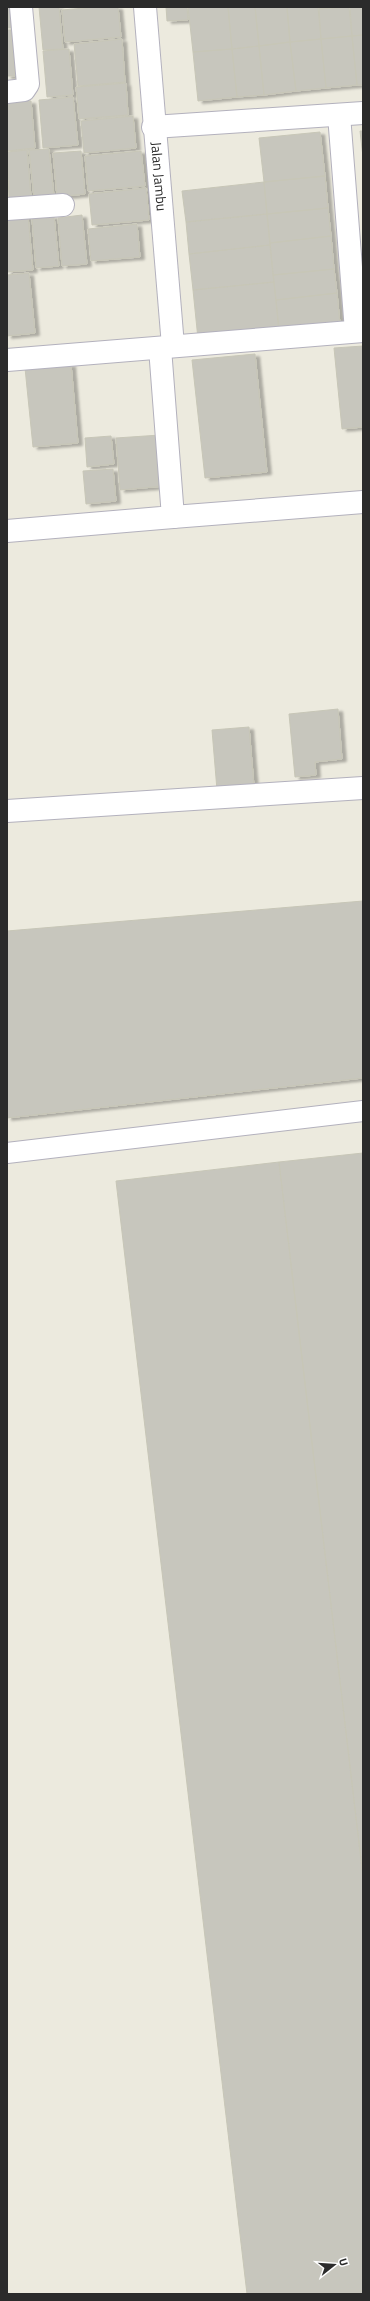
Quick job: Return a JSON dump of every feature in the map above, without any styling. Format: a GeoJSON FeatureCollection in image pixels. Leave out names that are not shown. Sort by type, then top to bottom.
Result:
{"type":"FeatureCollection","features":[{"type":"Feature","properties":{"kind":"street"},"geometry":{"type":"LineString","coordinates":[[7,92],[24,90],[28,84],[21,7]]}},
{"type":"Feature","properties":{"kind":"street","name":"Jalan Jambu"},"geometry":{"type":"LineString","coordinates":[[145,7],[167,347],[173,517]]}},
{"type":"Feature","properties":{"kind":"street"},"geometry":{"type":"LineString","coordinates":[[153,127],[363,113]]}},
{"type":"Feature","properties":{"kind":"street"},"geometry":{"type":"LineString","coordinates":[[7,360],[360,331],[339,115]]}},
{"type":"Feature","properties":{"kind":"street"},"geometry":{"type":"LineString","coordinates":[[7,209],[63,205]]}},
{"type":"Feature","properties":{"kind":"street"},"geometry":{"type":"LineString","coordinates":[[7,532],[363,502]]}},
{"type":"Feature","properties":{"kind":"street"},"geometry":{"type":"LineString","coordinates":[[7,811],[363,788]]}},
{"type":"Feature","properties":{"kind":"lane"},"geometry":{"type":"LineString","coordinates":[[7,1153],[363,1111]]}},
{"type":"Feature","properties":{"kind":"building"},"geometry":{"type":"Polygon","coordinates":[[[7,7],[18,7],[20,27],[7,28],[7,7]]]}},
{"type":"Feature","properties":{"kind":"building"},"geometry":{"type":"Polygon","coordinates":[[[39,7],[59,7],[63,49],[43,50],[39,7]]]}},
{"type":"Feature","properties":{"kind":"building"},"geometry":{"type":"Polygon","coordinates":[[[118,7],[121,37],[65,42],[62,10],[118,7]]]}},
{"type":"Feature","properties":{"kind":"building"},"geometry":{"type":"Polygon","coordinates":[[[166,7],[187,7],[188,20],[167,21],[166,7]]]}},
{"type":"Feature","properties":{"kind":"building"},"geometry":{"type":"Polygon","coordinates":[[[188,7],[228,7],[232,49],[193,52],[188,7]]]}},
{"type":"Feature","properties":{"kind":"building"},"geometry":{"type":"Polygon","coordinates":[[[228,7],[255,7],[259,46],[232,49],[228,7]]]}},
{"type":"Feature","properties":{"kind":"building"},"geometry":{"type":"Polygon","coordinates":[[[255,7],[287,7],[290,42],[259,46],[255,7]]]}},
{"type":"Feature","properties":{"kind":"building"},"geometry":{"type":"Polygon","coordinates":[[[287,7],[318,7],[321,39],[290,42],[287,7]]]}},
{"type":"Feature","properties":{"kind":"building"},"geometry":{"type":"Polygon","coordinates":[[[318,7],[344,7],[319,9],[318,7]]]}},
{"type":"Feature","properties":{"kind":"building"},"geometry":{"type":"Polygon","coordinates":[[[349,7],[352,36],[321,39],[319,9],[349,7]]]}},
{"type":"Feature","properties":{"kind":"building"},"geometry":{"type":"Polygon","coordinates":[[[350,7],[363,7],[363,35],[352,36],[350,7]]]}},
{"type":"Feature","properties":{"kind":"building"},"geometry":{"type":"Polygon","coordinates":[[[7,30],[11,30],[15,76],[7,76],[7,30]]]}},
{"type":"Feature","properties":{"kind":"building"},"geometry":{"type":"Polygon","coordinates":[[[363,35],[363,85],[357,85],[352,36],[363,35]]]}},
{"type":"Feature","properties":{"kind":"building"},"geometry":{"type":"Polygon","coordinates":[[[352,36],[357,85],[326,88],[321,39],[352,36]]]}},
{"type":"Feature","properties":{"kind":"building"},"geometry":{"type":"Polygon","coordinates":[[[122,39],[125,82],[78,86],[74,44],[122,39]]]}},
{"type":"Feature","properties":{"kind":"building"},"geometry":{"type":"Polygon","coordinates":[[[321,39],[326,88],[296,91],[290,42],[321,39]]]}},
{"type":"Feature","properties":{"kind":"building"},"geometry":{"type":"Polygon","coordinates":[[[290,42],[296,91],[264,95],[259,46],[290,42]]]}},
{"type":"Feature","properties":{"kind":"building"},"geometry":{"type":"Polygon","coordinates":[[[259,46],[264,95],[237,97],[232,49],[259,46]]]}},
{"type":"Feature","properties":{"kind":"building"},"geometry":{"type":"Polygon","coordinates":[[[69,49],[73,95],[47,97],[43,51],[69,49]]]}},
{"type":"Feature","properties":{"kind":"building"},"geometry":{"type":"Polygon","coordinates":[[[232,49],[237,97],[198,101],[193,52],[232,49]]]}},
{"type":"Feature","properties":{"kind":"building"},"geometry":{"type":"Polygon","coordinates":[[[126,83],[128,115],[79,119],[76,87],[126,83]]]}},
{"type":"Feature","properties":{"kind":"building"},"geometry":{"type":"Polygon","coordinates":[[[73,97],[78,145],[43,148],[39,100],[73,97]]]}},
{"type":"Feature","properties":{"kind":"building"},"geometry":{"type":"Polygon","coordinates":[[[31,101],[35,148],[7,151],[7,103],[31,101]]]}},
{"type":"Feature","properties":{"kind":"building"},"geometry":{"type":"Polygon","coordinates":[[[133,116],[136,148],[84,153],[81,121],[133,116]]]}},
{"type":"Feature","properties":{"kind":"building"},"geometry":{"type":"Polygon","coordinates":[[[360,131],[363,131],[363,157],[360,131]]]}},
{"type":"Feature","properties":{"kind":"building"},"geometry":{"type":"Polygon","coordinates":[[[320,132],[325,176],[264,182],[259,138],[320,132]]]}},
{"type":"Feature","properties":{"kind":"building"},"geometry":{"type":"Polygon","coordinates":[[[49,149],[54,196],[34,198],[29,150],[49,149]]]}},
{"type":"Feature","properties":{"kind":"building"},"geometry":{"type":"Polygon","coordinates":[[[27,150],[31,197],[9,199],[7,152],[27,150]]]}},
{"type":"Feature","properties":{"kind":"building"},"geometry":{"type":"Polygon","coordinates":[[[81,151],[85,194],[57,197],[53,153],[81,151]]]}},
{"type":"Feature","properties":{"kind":"building"},"geometry":{"type":"Polygon","coordinates":[[[141,151],[145,186],[88,191],[85,156],[141,151]]]}},
{"type":"Feature","properties":{"kind":"building"},"geometry":{"type":"Polygon","coordinates":[[[325,176],[328,208],[267,214],[264,182],[325,176]]]}},
{"type":"Feature","properties":{"kind":"building"},"geometry":{"type":"Polygon","coordinates":[[[264,182],[267,214],[186,222],[182,191],[264,182]]]}},
{"type":"Feature","properties":{"kind":"building"},"geometry":{"type":"Polygon","coordinates":[[[146,188],[149,220],[92,225],[89,194],[146,188]]]}},
{"type":"Feature","properties":{"kind":"building"},"geometry":{"type":"Polygon","coordinates":[[[328,208],[331,236],[270,243],[267,214],[328,208]]]}},
{"type":"Feature","properties":{"kind":"building"},"geometry":{"type":"Polygon","coordinates":[[[267,214],[270,245],[189,254],[186,222],[267,214]]]}},
{"type":"Feature","properties":{"kind":"building"},"geometry":{"type":"Polygon","coordinates":[[[82,215],[87,264],[62,266],[58,218],[82,215]]]}},
{"type":"Feature","properties":{"kind":"building"},"geometry":{"type":"Polygon","coordinates":[[[28,216],[33,270],[7,272],[7,217],[28,216]]]}},
{"type":"Feature","properties":{"kind":"building"},"geometry":{"type":"Polygon","coordinates":[[[54,216],[59,266],[36,268],[32,219],[54,216]]]}},
{"type":"Feature","properties":{"kind":"building"},"geometry":{"type":"Polygon","coordinates":[[[137,224],[140,257],[91,261],[88,229],[137,224]]]}},
{"type":"Feature","properties":{"kind":"building"},"geometry":{"type":"Polygon","coordinates":[[[331,236],[334,269],[273,275],[270,243],[331,236]]]}},
{"type":"Feature","properties":{"kind":"building"},"geometry":{"type":"Polygon","coordinates":[[[270,245],[274,282],[193,290],[189,254],[270,245]]]}},
{"type":"Feature","properties":{"kind":"building"},"geometry":{"type":"Polygon","coordinates":[[[334,269],[337,293],[276,300],[273,275],[334,269]]]}},
{"type":"Feature","properties":{"kind":"building"},"geometry":{"type":"Polygon","coordinates":[[[29,273],[35,333],[7,336],[7,275],[29,273]]]}},
{"type":"Feature","properties":{"kind":"building"},"geometry":{"type":"Polygon","coordinates":[[[274,282],[279,330],[198,339],[193,290],[274,282]]]}},
{"type":"Feature","properties":{"kind":"building"},"geometry":{"type":"Polygon","coordinates":[[[337,293],[340,324],[279,330],[276,300],[337,293]]]}},
{"type":"Feature","properties":{"kind":"building"},"geometry":{"type":"Polygon","coordinates":[[[363,346],[363,427],[342,429],[334,348],[363,346]]]}},
{"type":"Feature","properties":{"kind":"building"},"geometry":{"type":"Polygon","coordinates":[[[255,354],[267,472],[205,478],[192,360],[255,354]]]}},
{"type":"Feature","properties":{"kind":"building"},"geometry":{"type":"Polygon","coordinates":[[[71,364],[78,443],[33,447],[25,368],[71,364]]]}},
{"type":"Feature","properties":{"kind":"building"},"geometry":{"type":"Polygon","coordinates":[[[160,435],[165,486],[120,490],[116,438],[160,435]]]}},
{"type":"Feature","properties":{"kind":"building"},"geometry":{"type":"Polygon","coordinates":[[[111,436],[114,464],[87,467],[85,438],[111,436]]]}},
{"type":"Feature","properties":{"kind":"building"},"geometry":{"type":"Polygon","coordinates":[[[113,469],[116,501],[86,504],[83,471],[113,469]]]}},
{"type":"Feature","properties":{"kind":"building"},"geometry":{"type":"Polygon","coordinates":[[[338,709],[342,759],[315,762],[316,775],[295,777],[289,714],[338,709]]]}},
{"type":"Feature","properties":{"kind":"building"},"geometry":{"type":"Polygon","coordinates":[[[249,727],[254,786],[217,790],[212,730],[249,727]]]}},
{"type":"Feature","properties":{"kind":"building"},"geometry":{"type":"Polygon","coordinates":[[[363,901],[363,1078],[7,1118],[7,931],[363,901]]]}},
{"type":"Feature","properties":{"kind":"building"},"geometry":{"type":"Polygon","coordinates":[[[363,1153],[363,1877],[279,1162],[363,1153]]]}},
{"type":"Feature","properties":{"kind":"building"},"geometry":{"type":"Polygon","coordinates":[[[279,1162],[363,1877],[363,2294],[247,2294],[116,1181],[279,1162]]]}}]}
